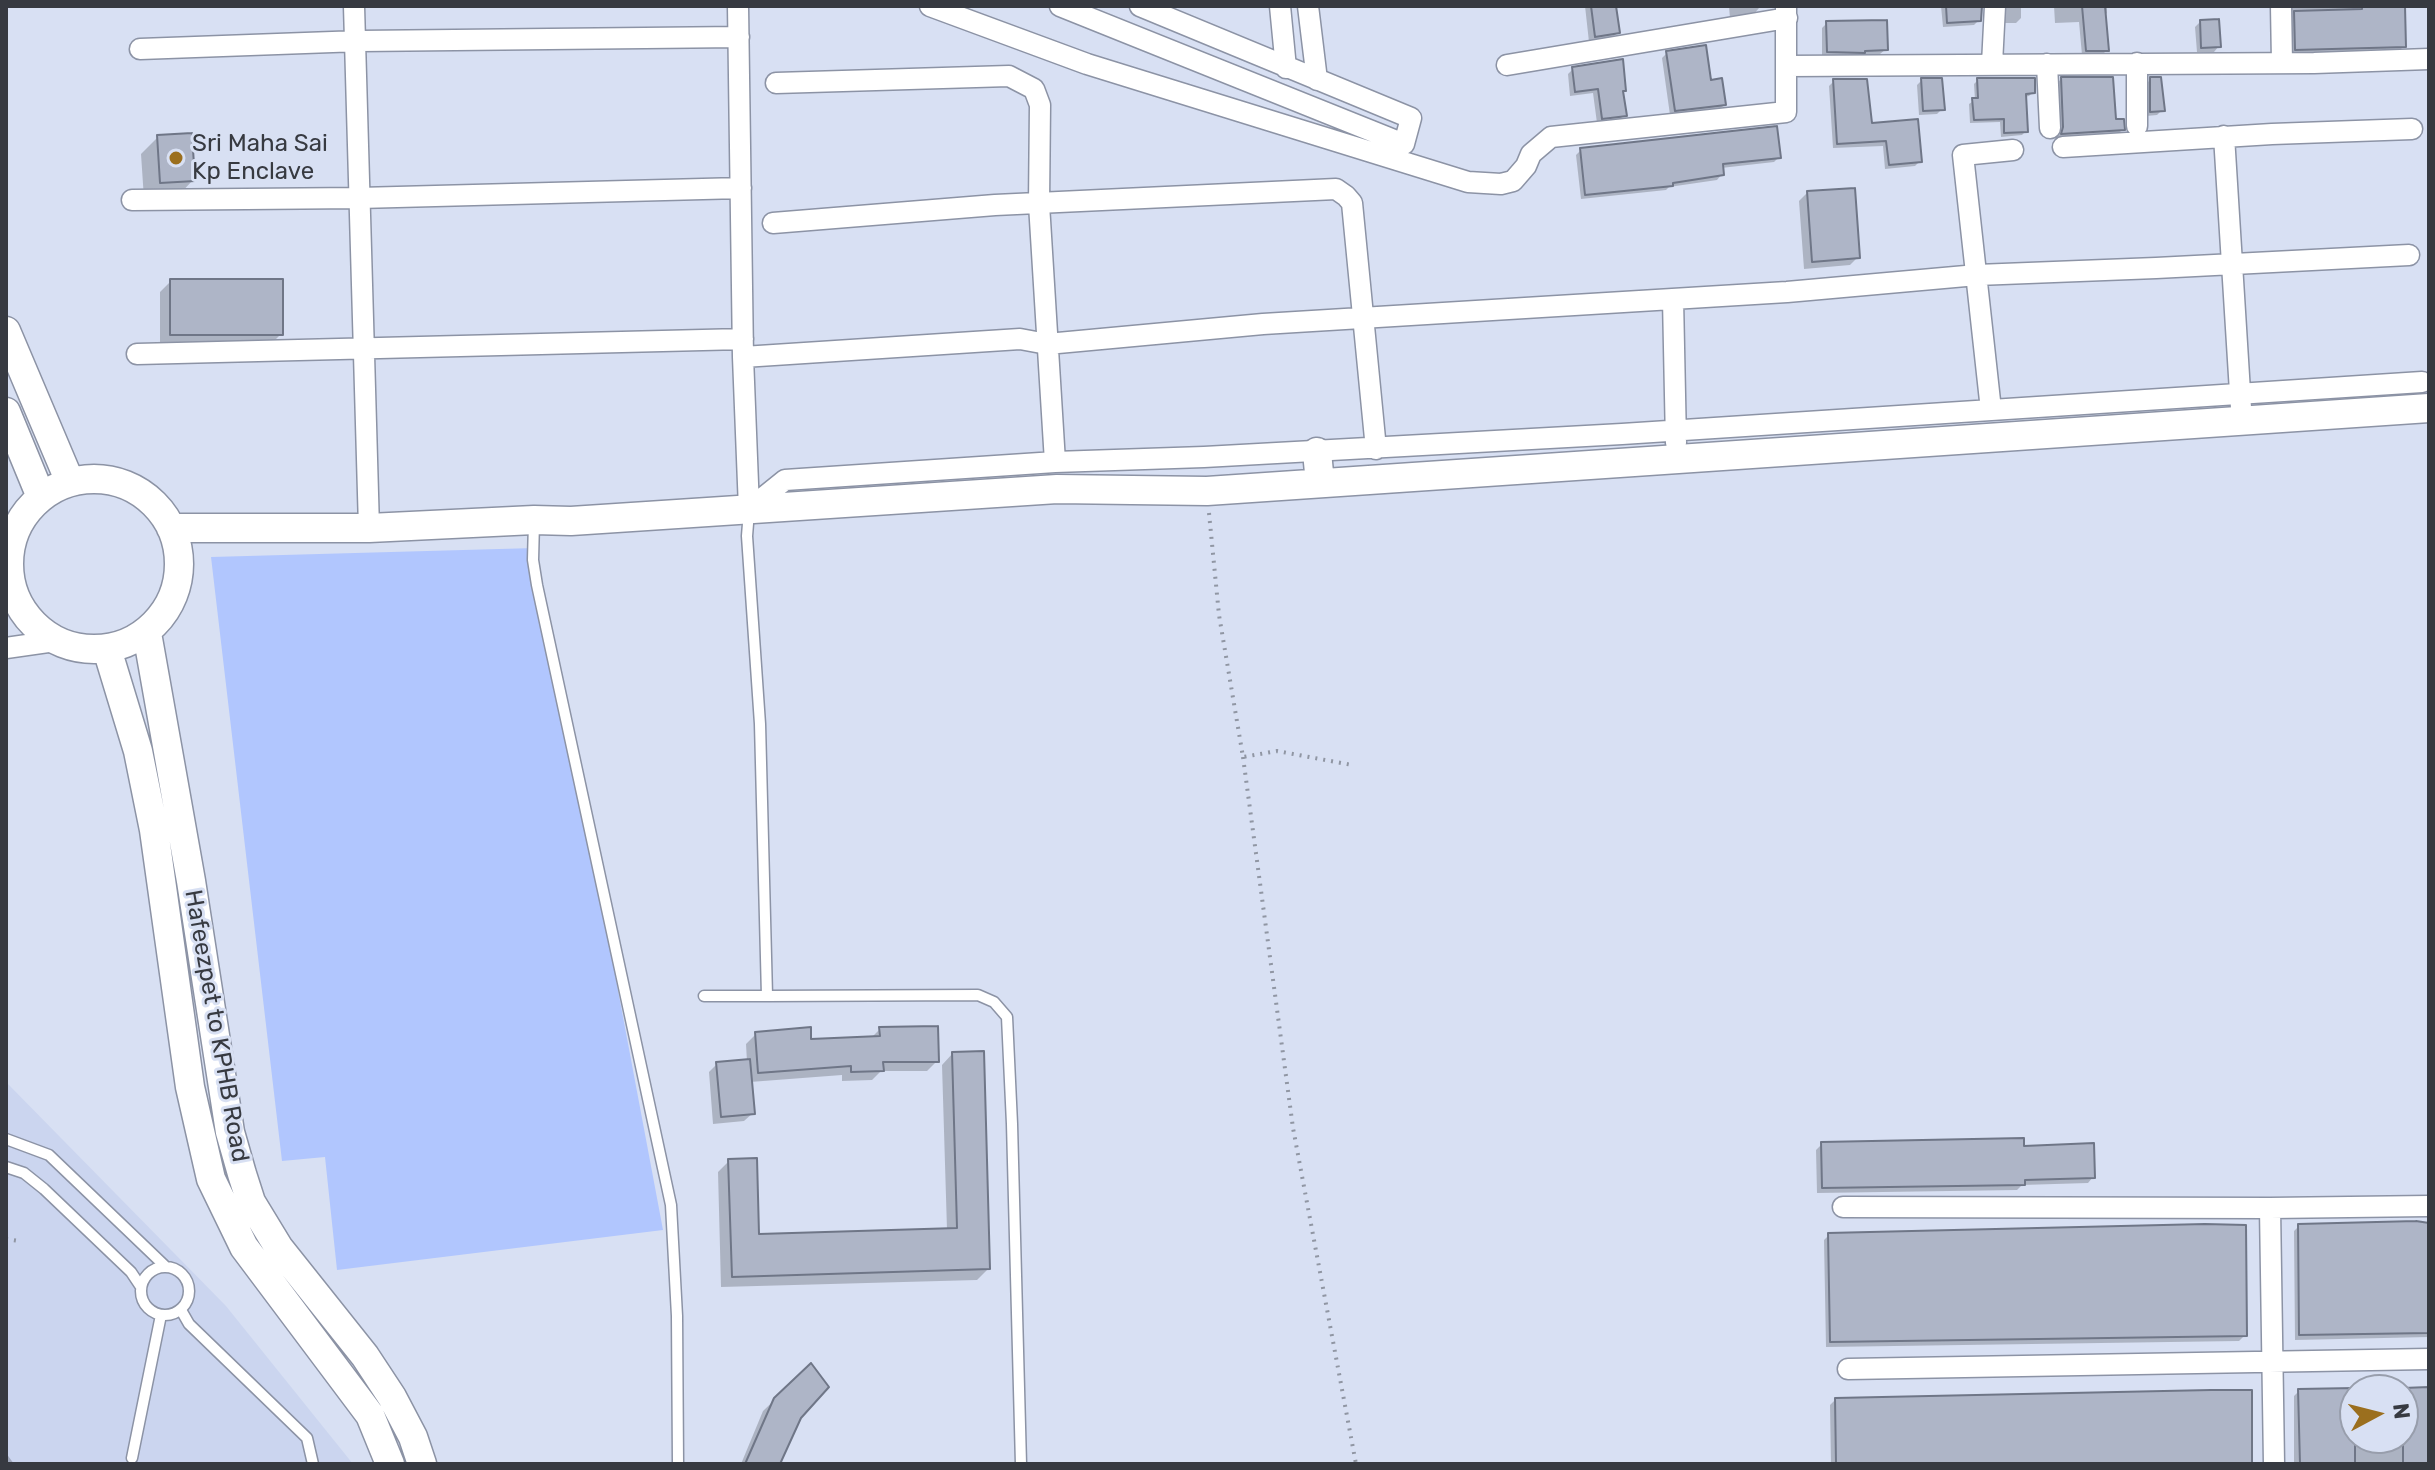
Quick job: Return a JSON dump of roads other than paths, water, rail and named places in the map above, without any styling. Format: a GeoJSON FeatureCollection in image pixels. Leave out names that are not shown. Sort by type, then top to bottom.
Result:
{"type":"FeatureCollection","features":[{"type":"Feature","properties":{"kind":"main road"},"geometry":{"type":"LineString","coordinates":[[6,331],[70,482]]}},
{"type":"Feature","properties":{"kind":"main road"},"geometry":{"type":"LineString","coordinates":[[171,528],[369,528],[571,521],[1057,489],[1207,491],[1676,459],[2241,408],[2426,395]]}},
{"type":"Feature","properties":{"kind":"main road"},"geometry":{"type":"LineString","coordinates":[[6,412],[41,497]]}},
{"type":"Feature","properties":{"kind":"main road"},"geometry":{"type":"LineString","coordinates":[[1317,452],[1320,483]]}},
{"type":"Feature","properties":{"kind":"main road"},"geometry":{"type":"LineString","coordinates":[[105,480],[118,482],[139,492],[158,508],[171,528],[177,550],[176,585],[165,609],[147,633],[125,645],[80,649],[55,641],[32,624],[17,600],[8,574],[11,545],[22,519],[41,497],[70,482],[105,480]]}},
{"type":"Feature","properties":{"kind":"main road","name":"Hafeezpet to KPHB Road"},"geometry":{"type":"LineString","coordinates":[[147,633],[191,881],[230,1132],[251,1202],[279,1248],[365,1356],[392,1397],[413,1437],[422,1464]]}},
{"type":"Feature","properties":{"kind":"main road"},"geometry":{"type":"LineString","coordinates":[[107,649],[138,751],[154,830],[190,1087],[211,1179],[244,1247],[370,1415],[390,1464]]}},
{"type":"Feature","properties":{"kind":"street"},"geometry":{"type":"LineString","coordinates":[[354,6],[369,528]]}},
{"type":"Feature","properties":{"kind":"street"},"geometry":{"type":"LineString","coordinates":[[738,6],[743,348],[749,509]]}},
{"type":"Feature","properties":{"kind":"street"},"geometry":{"type":"LineString","coordinates":[[930,6],[1087,64],[1468,182],[1501,184],[1513,181],[1531,154],[1551,137],[1786,112],[1786,12],[1507,65]]}},
{"type":"Feature","properties":{"kind":"street"},"geometry":{"type":"LineString","coordinates":[[1060,6],[1404,144],[1411,118],[1140,6]]}},
{"type":"Feature","properties":{"kind":"street"},"geometry":{"type":"LineString","coordinates":[[1280,6],[1286,68]]}},
{"type":"Feature","properties":{"kind":"street"},"geometry":{"type":"LineString","coordinates":[[1308,6],[1317,80]]}},
{"type":"Feature","properties":{"kind":"street"},"geometry":{"type":"LineString","coordinates":[[1992,64],[1995,6]]}},
{"type":"Feature","properties":{"kind":"street"},"geometry":{"type":"LineString","coordinates":[[2281,6],[2282,62]]}},
{"type":"Feature","properties":{"kind":"street"},"geometry":{"type":"LineString","coordinates":[[140,49],[355,42],[739,37]]}},
{"type":"Feature","properties":{"kind":"street"},"geometry":{"type":"LineString","coordinates":[[1787,66],[2429,59]]}},
{"type":"Feature","properties":{"kind":"street"},"geometry":{"type":"LineString","coordinates":[[2137,63],[2137,126]]}},
{"type":"Feature","properties":{"kind":"street"},"geometry":{"type":"LineString","coordinates":[[2047,64],[2050,128]]}},
{"type":"Feature","properties":{"kind":"street"},"geometry":{"type":"LineString","coordinates":[[776,83],[1009,76],[1034,89],[1040,105],[1039,204],[1055,462]]}},
{"type":"Feature","properties":{"kind":"street"},"geometry":{"type":"LineString","coordinates":[[2063,147],[2224,136],[2412,129]]}},
{"type":"Feature","properties":{"kind":"street"},"geometry":{"type":"LineString","coordinates":[[749,509],[785,480],[1055,462],[1376,449],[1991,410],[2241,408],[2224,136]]}},
{"type":"Feature","properties":{"kind":"street"},"geometry":{"type":"LineString","coordinates":[[1991,410],[1963,155],[2013,150]]}},
{"type":"Feature","properties":{"kind":"street"},"geometry":{"type":"LineString","coordinates":[[132,200],[359,198],[741,188]]}},
{"type":"Feature","properties":{"kind":"street"},"geometry":{"type":"LineString","coordinates":[[773,223],[995,205],[1336,189],[1352,203],[1376,449]]}},
{"type":"Feature","properties":{"kind":"street"},"geometry":{"type":"LineString","coordinates":[[137,354],[363,348],[743,348],[1020,339],[1047,344],[1263,324],[1787,292],[1977,275],[2409,255]]}},
{"type":"Feature","properties":{"kind":"street"},"geometry":{"type":"LineString","coordinates":[[1673,299],[1676,459]]}},
{"type":"Feature","properties":{"kind":"street"},"geometry":{"type":"LineString","coordinates":[[6,648],[55,641]]}},
{"type":"Feature","properties":{"kind":"street"},"geometry":{"type":"LineString","coordinates":[[1843,1207],[2429,1206]]}},
{"type":"Feature","properties":{"kind":"street"},"geometry":{"type":"LineString","coordinates":[[2270,1208],[2274,1464]]}},
{"type":"Feature","properties":{"kind":"street"},"geometry":{"type":"LineString","coordinates":[[1848,1369],[2429,1359]]}},
{"type":"Feature","properties":{"kind":"lane"},"geometry":{"type":"LineString","coordinates":[[749,509],[747,536],[760,724],[767,996]]}},
{"type":"Feature","properties":{"kind":"lane"},"geometry":{"type":"LineString","coordinates":[[534,520],[533,560],[537,585],[671,1205],[677,1316],[678,1464]]}},
{"type":"Feature","properties":{"kind":"lane"},"geometry":{"type":"LineString","coordinates":[[704,996],[978,995],[994,1002],[1007,1017],[1021,1464]]}},
{"type":"Feature","properties":{"kind":"lane"},"geometry":{"type":"LineString","coordinates":[[6,1139],[49,1155],[166,1267],[181,1273],[189,1287],[186,1303],[175,1313],[161,1315],[148,1308],[141,1295],[141,1287],[153,1270],[166,1267]]}},
{"type":"Feature","properties":{"kind":"lane"},"geometry":{"type":"LineString","coordinates":[[6,1167],[24,1173],[44,1189],[131,1272],[141,1287]]}},
{"type":"Feature","properties":{"kind":"lane"},"geometry":{"type":"LineString","coordinates":[[181,1310],[189,1324],[307,1438],[313,1464]]}},
{"type":"Feature","properties":{"kind":"lane"},"geometry":{"type":"LineString","coordinates":[[132,1458],[161,1315]]}},
{"type":"Feature","properties":{"kind":"place","name":"Sri Maha Sai Kp Enclave"},"geometry":{"type":"Point","coordinates":[176,158]}}]}
